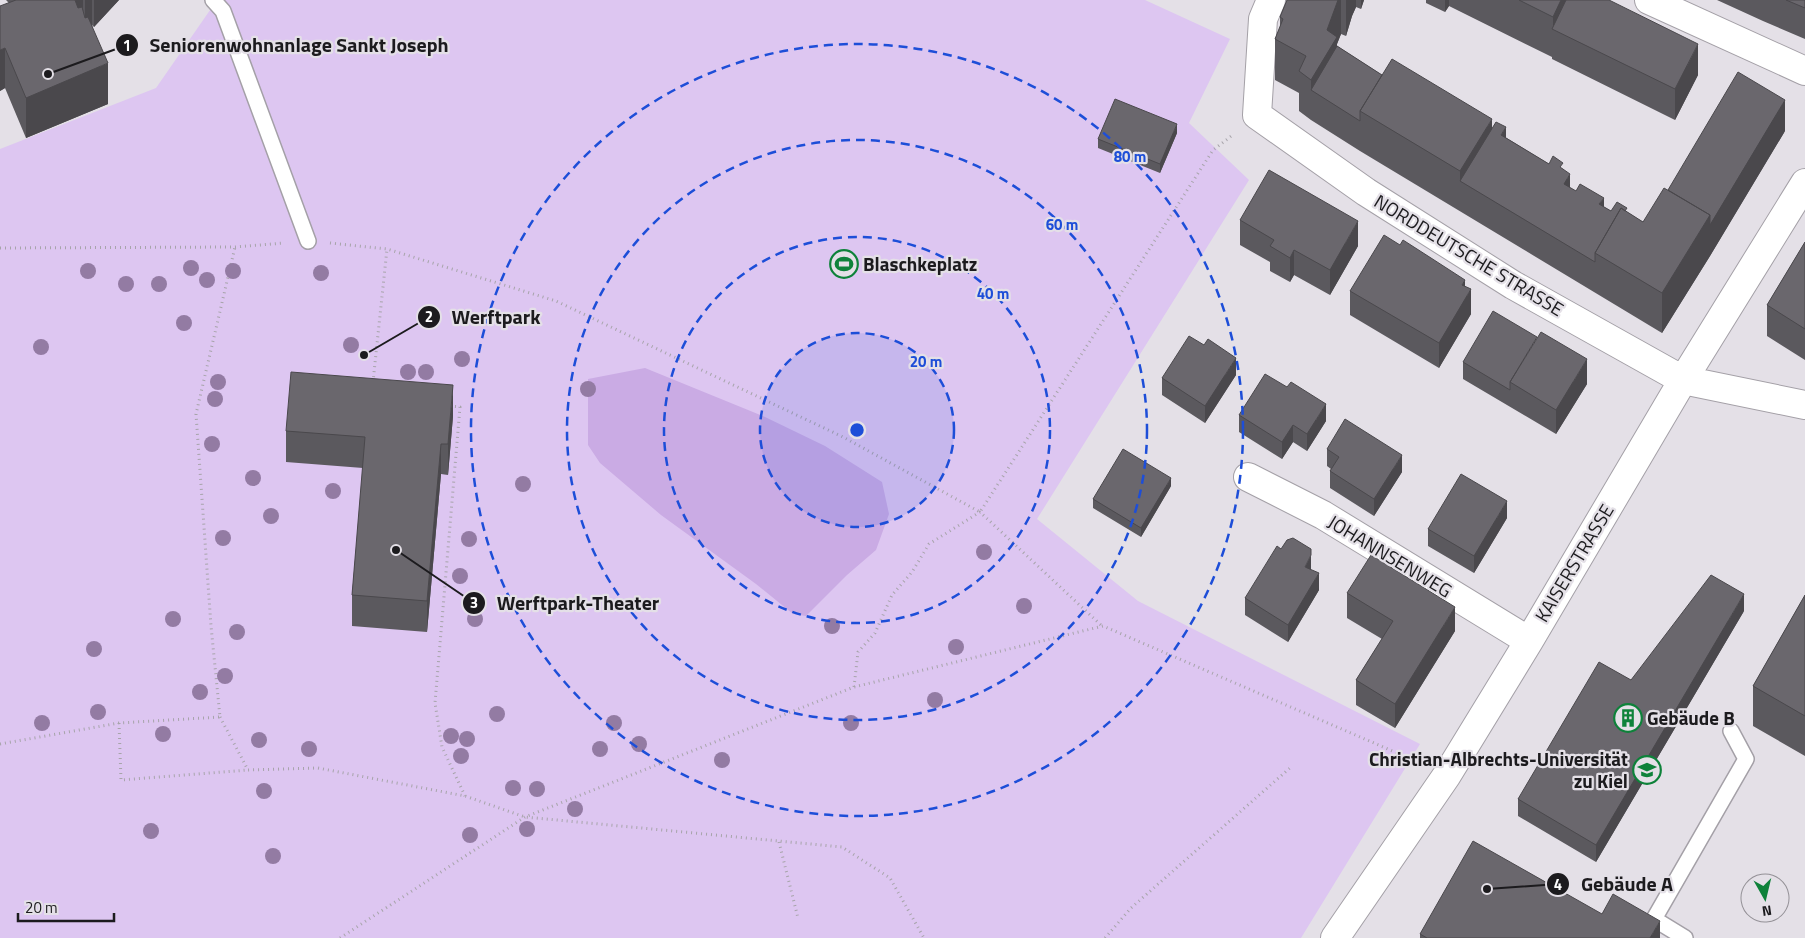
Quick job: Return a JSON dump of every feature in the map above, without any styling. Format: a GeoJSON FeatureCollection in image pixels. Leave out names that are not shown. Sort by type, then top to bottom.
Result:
{"type":"FeatureCollection","features":[{"type":"Feature","properties":{"kind":"street"},"geometry":{"type":"LineString","coordinates":[[1257,116],[1264,18],[1271,0]]}},
{"type":"Feature","properties":{"kind":"street"},"geometry":{"type":"LineString","coordinates":[[1649,0],[1805,71]]}},
{"type":"Feature","properties":{"kind":"street","name":"NORDDEUTSCHE STRASSE"},"geometry":{"type":"LineString","coordinates":[[1257,116],[1366,192],[1512,285],[1683,380],[1805,405]]}},
{"type":"Feature","properties":{"kind":"street","name":"KAISERSTRASSE"},"geometry":{"type":"LineString","coordinates":[[1335,938],[1447,775],[1529,641],[1683,380],[1805,183]]}},
{"type":"Feature","properties":{"kind":"street","name":"JOHANNSENWEG"},"geometry":{"type":"LineString","coordinates":[[1248,477],[1323,515],[1529,641]]}},
{"type":"Feature","properties":{"kind":"lane"},"geometry":{"type":"LineString","coordinates":[[213,0],[223,11],[308,241]]}},
{"type":"Feature","properties":{"kind":"lane"},"geometry":{"type":"LineString","coordinates":[[1685,938],[1654,919],[1746,759],[1731,731]]}},
{"type":"Feature","properties":{"kind":"path"},"geometry":{"type":"LineString","coordinates":[[854,687],[858,652],[876,633],[892,595],[912,572],[929,544],[980,512],[1213,150],[1257,116]]}},
{"type":"Feature","properties":{"kind":"path"},"geometry":{"type":"LineString","coordinates":[[0,248],[235,247],[308,241],[387,249],[556,301],[843,437],[980,512],[1103,626],[1447,775]]}},
{"type":"Feature","properties":{"kind":"path"},"geometry":{"type":"LineString","coordinates":[[235,247],[196,414],[211,626],[220,717],[248,770]]}},
{"type":"Feature","properties":{"kind":"path"},"geometry":{"type":"LineString","coordinates":[[373,384],[387,249]]}},
{"type":"Feature","properties":{"kind":"path"},"geometry":{"type":"LineString","coordinates":[[443,405],[460,407],[435,703],[442,747],[466,796]]}},
{"type":"Feature","properties":{"kind":"path"},"geometry":{"type":"LineString","coordinates":[[340,938],[525,817],[854,687],[1103,626]]}},
{"type":"Feature","properties":{"kind":"path"},"geometry":{"type":"LineString","coordinates":[[0,744],[119,723],[220,717]]}},
{"type":"Feature","properties":{"kind":"path"},"geometry":{"type":"LineString","coordinates":[[119,723],[122,780],[248,770],[318,768],[466,796],[525,817],[842,847],[890,878],[924,938]]}},
{"type":"Feature","properties":{"kind":"path"},"geometry":{"type":"LineString","coordinates":[[1105,938],[1131,908],[1291,767]]}},
{"type":"Feature","properties":{"kind":"path"},"geometry":{"type":"LineString","coordinates":[[779,842],[798,918]]}},
{"type":"Feature","properties":{"kind":"shaded area"},"geometry":{"type":"Polygon","coordinates":[[[217,0],[1145,0],[1230,39],[1189,123],[1249,180],[1037,519],[1138,601],[1420,744],[1301,938],[0,938],[0,149],[156,88],[217,0]]]}},
{"type":"Feature","properties":{"kind":"shaded area"},"geometry":{"type":"Polygon","coordinates":[[[645,368],[765,417],[825,446],[882,482],[889,514],[876,550],[847,575],[806,616],[793,614],[756,584],[661,515],[600,463],[588,445],[588,379],[645,368]]]}},
{"type":"Feature","properties":{"kind":"building"},"geometry":{"type":"Polygon","coordinates":[[[16,0],[75,0],[78,8],[82,7],[85,18],[88,17],[108,63],[26,98],[5,48],[0,50],[0,6],[16,0]]]}},
{"type":"Feature","properties":{"kind":"building"},"geometry":{"type":"Polygon","coordinates":[[[1287,0],[1338,0],[1327,30],[1337,37],[1311,80],[1299,71],[1306,56],[1275,39],[1283,19],[1280,17],[1287,0]]]}},
{"type":"Feature","properties":{"kind":"building"},"geometry":{"type":"Polygon","coordinates":[[[1519,0],[1561,0],[1553,17],[1519,0]]]}},
{"type":"Feature","properties":{"kind":"building"},"geometry":{"type":"Polygon","coordinates":[[[1566,0],[1609,0],[1698,44],[1675,89],[1552,29],[1566,0]]]}},
{"type":"Feature","properties":{"kind":"building"},"geometry":{"type":"Polygon","coordinates":[[[1786,0],[1805,0],[1805,8],[1786,0]]]}},
{"type":"Feature","properties":{"kind":"building"},"geometry":{"type":"Polygon","coordinates":[[[1337,46],[1382,75],[1360,111],[1360,121],[1311,90],[1337,46]]]}},
{"type":"Feature","properties":{"kind":"building"},"geometry":{"type":"Polygon","coordinates":[[[1392,59],[1492,119],[1460,171],[1360,111],[1392,59]]]}},
{"type":"Feature","properties":{"kind":"building"},"geometry":{"type":"Polygon","coordinates":[[[1738,72],[1785,100],[1710,225],[1710,215],[1668,190],[1738,72]]]}},
{"type":"Feature","properties":{"kind":"building"},"geometry":{"type":"Polygon","coordinates":[[[1115,99],[1177,124],[1160,164],[1098,139],[1115,99]]]}},
{"type":"Feature","properties":{"kind":"building"},"geometry":{"type":"Polygon","coordinates":[[[1496,122],[1506,127],[1501,135],[1549,164],[1553,156],[1563,163],[1560,167],[1570,174],[1564,184],[1576,191],[1580,184],[1604,198],[1599,204],[1611,211],[1617,202],[1627,208],[1625,211],[1621,208],[1595,253],[1595,262],[1460,181],[1496,122]]]}},
{"type":"Feature","properties":{"kind":"building"},"geometry":{"type":"Polygon","coordinates":[[[1269,170],[1358,221],[1330,270],[1294,250],[1290,258],[1270,246],[1274,240],[1240,220],[1269,170]]]}},
{"type":"Feature","properties":{"kind":"building"},"geometry":{"type":"Polygon","coordinates":[[[1664,188],[1710,215],[1662,293],[1595,253],[1621,208],[1643,222],[1664,188]]]}},
{"type":"Feature","properties":{"kind":"building"},"geometry":{"type":"Polygon","coordinates":[[[1384,235],[1400,245],[1403,240],[1465,280],[1462,285],[1471,289],[1439,343],[1350,291],[1384,235]]]}},
{"type":"Feature","properties":{"kind":"building"},"geometry":{"type":"Polygon","coordinates":[[[1805,242],[1805,329],[1767,305],[1805,242]]]}},
{"type":"Feature","properties":{"kind":"building"},"geometry":{"type":"Polygon","coordinates":[[[1493,311],[1537,337],[1510,382],[1510,390],[1463,362],[1493,311]]]}},
{"type":"Feature","properties":{"kind":"building"},"geometry":{"type":"Polygon","coordinates":[[[1541,332],[1587,359],[1556,410],[1510,382],[1541,332]]]}},
{"type":"Feature","properties":{"kind":"building"},"geometry":{"type":"Polygon","coordinates":[[[1189,336],[1204,345],[1208,339],[1236,358],[1205,406],[1162,378],[1189,336]]]}},
{"type":"Feature","properties":{"kind":"building"},"geometry":{"type":"Polygon","coordinates":[[[291,372],[453,385],[448,444],[441,444],[427,601],[352,595],[365,437],[286,431],[291,372]]]}},
{"type":"Feature","properties":{"kind":"building"},"geometry":{"type":"Polygon","coordinates":[[[1265,374],[1287,387],[1291,382],[1326,404],[1307,434],[1293,425],[1282,442],[1239,415],[1265,374]]]}},
{"type":"Feature","properties":{"kind":"building"},"geometry":{"type":"Polygon","coordinates":[[[1345,419],[1402,455],[1374,499],[1330,471],[1339,457],[1327,449],[1345,419]]]}},
{"type":"Feature","properties":{"kind":"building"},"geometry":{"type":"Polygon","coordinates":[[[1123,449],[1171,478],[1141,528],[1093,499],[1123,449]]]}},
{"type":"Feature","properties":{"kind":"building"},"geometry":{"type":"Polygon","coordinates":[[[1461,474],[1507,501],[1474,556],[1428,529],[1461,474]]]}},
{"type":"Feature","properties":{"kind":"building"},"geometry":{"type":"Polygon","coordinates":[[[1293,538],[1311,549],[1311,555],[1305,567],[1319,573],[1288,625],[1245,598],[1277,546],[1281,549],[1287,540],[1293,538]]]}},
{"type":"Feature","properties":{"kind":"building"},"geometry":{"type":"Polygon","coordinates":[[[1371,555],[1455,607],[1395,704],[1356,680],[1393,621],[1347,593],[1371,555]]]}},
{"type":"Feature","properties":{"kind":"building","name":"Gebäude B"},"geometry":{"type":"Polygon","coordinates":[[[1711,575],[1744,594],[1596,845],[1518,799],[1599,662],[1631,680],[1711,575]]]}},
{"type":"Feature","properties":{"kind":"building"},"geometry":{"type":"Polygon","coordinates":[[[1805,595],[1805,716],[1753,686],[1805,595]]]}},
{"type":"Feature","properties":{"kind":"building"},"geometry":{"type":"Polygon","coordinates":[[[1473,841],[1602,914],[1613,894],[1660,921],[1650,938],[1427,938],[1420,934],[1473,841]]]}},
{"type":"Feature","properties":{"kind":"place","name":"Seniorenwohnanlage Sankt Joseph"},"geometry":{"type":"Point","coordinates":[48,74]}},
{"type":"Feature","properties":{"kind":"place","name":"Blaschkeplatz"},"geometry":{"type":"Point","coordinates":[844,264]}},
{"type":"Feature","properties":{"kind":"place","name":"Werftpark"},"geometry":{"type":"Point","coordinates":[364,355]}},
{"type":"Feature","properties":{"kind":"place","name":"Werftpark-Theater"},"geometry":{"type":"Point","coordinates":[396,550]}},
{"type":"Feature","properties":{"kind":"place","name":"Gebäude B"},"geometry":{"type":"Point","coordinates":[1628,718]}},
{"type":"Feature","properties":{"kind":"place","name":"Christian-Albrechts-Universität zu Kiel"},"geometry":{"type":"Point","coordinates":[1647,770]}},
{"type":"Feature","properties":{"kind":"place","name":"Gebäude A"},"geometry":{"type":"Point","coordinates":[1487,889]}}]}
